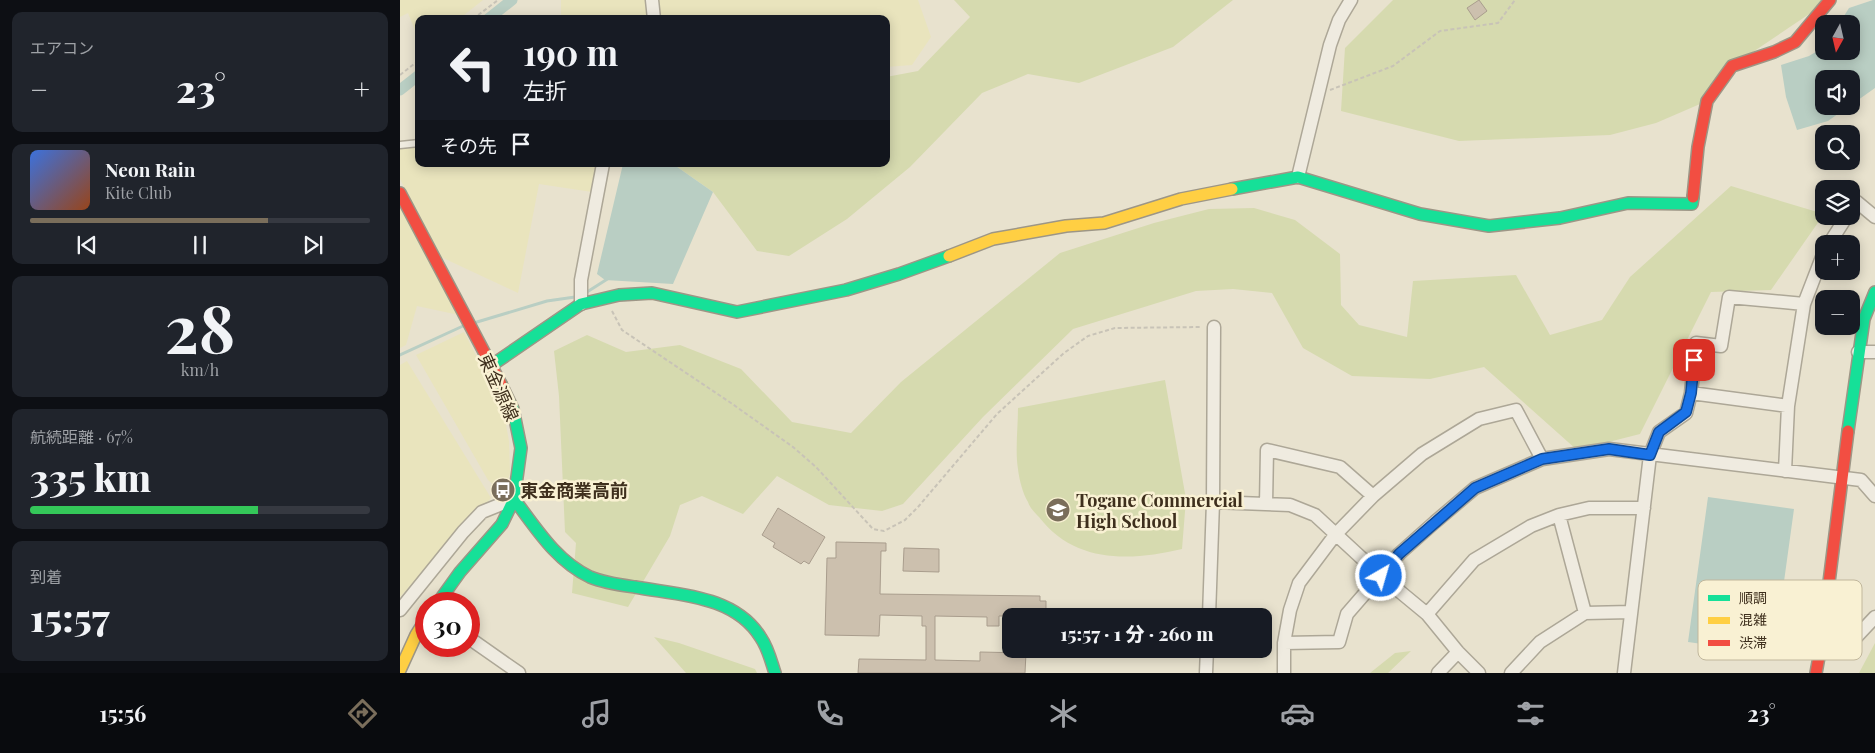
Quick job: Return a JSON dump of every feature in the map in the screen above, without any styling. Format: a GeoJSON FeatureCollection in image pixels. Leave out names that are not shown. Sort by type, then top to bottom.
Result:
{"type":"FeatureCollection","features":[{"type":"Feature","properties":{"kind":"street"},"geometry":{"type":"LineString","coordinates":[[652,0],[654,15]]}},
{"type":"Feature","properties":{"kind":"street"},"geometry":{"type":"LineString","coordinates":[[1298,178],[1333,36],[1339,20],[1351,0]]}},
{"type":"Feature","properties":{"kind":"street"},"geometry":{"type":"LineString","coordinates":[[492,366],[581,304],[619,295],[652,293],[737,312],[846,290],[899,274],[993,240],[1066,226],[1104,223],[1181,199],[1298,178],[1420,214],[1489,226],[1560,218],[1628,204],[1692,204],[1698,147],[1707,101],[1732,66],[1774,52],[1795,42],[1830,0]]}},
{"type":"Feature","properties":{"kind":"street"},"geometry":{"type":"LineString","coordinates":[[581,304],[581,280],[602,167]]}},
{"type":"Feature","properties":{"kind":"street","name":"東金源線"},"geometry":{"type":"LineString","coordinates":[[400,192],[513,409],[521,448],[514,499],[502,524],[460,572],[446,592]]}},
{"type":"Feature","properties":{"kind":"street"},"geometry":{"type":"LineString","coordinates":[[1860,204],[1875,217]]}},
{"type":"Feature","properties":{"kind":"street"},"geometry":{"type":"LineString","coordinates":[[1785,471],[1788,406],[1804,304],[1815,275]]}},
{"type":"Feature","properties":{"kind":"street"},"geometry":{"type":"LineString","coordinates":[[1829,580],[1858,352],[1864,319],[1875,292]]}},
{"type":"Feature","properties":{"kind":"street"},"geometry":{"type":"LineString","coordinates":[[1624,673],[1650,455],[1659,432],[1686,412],[1691,393],[1696,343],[1722,346],[1729,296],[1804,304]]}},
{"type":"Feature","properties":{"kind":"street"},"geometry":{"type":"LineString","coordinates":[[1208,608],[1213,502],[1214,327]]}},
{"type":"Feature","properties":{"kind":"street"},"geometry":{"type":"LineString","coordinates":[[1858,352],[1875,352]]}},
{"type":"Feature","properties":{"kind":"street"},"geometry":{"type":"LineString","coordinates":[[1691,393],[1788,406]]}},
{"type":"Feature","properties":{"kind":"street"},"geometry":{"type":"LineString","coordinates":[[1284,673],[1284,643],[1290,610],[1299,583],[1335,535],[1373,496],[1422,454],[1479,419],[1516,410],[1542,459]]}},
{"type":"Feature","properties":{"kind":"street"},"geometry":{"type":"LineString","coordinates":[[1284,643],[1340,642],[1348,614],[1399,554],[1475,488],[1542,459],[1609,449],[1860,480],[1875,496]]}},
{"type":"Feature","properties":{"kind":"street"},"geometry":{"type":"LineString","coordinates":[[1266,504],[1267,450],[1340,467],[1373,496]]}},
{"type":"Feature","properties":{"kind":"street"},"geometry":{"type":"LineString","coordinates":[[400,610],[463,532],[482,512],[514,499],[557,555],[590,577],[614,584],[710,600],[735,613],[748,622],[761,637],[776,673]]}},
{"type":"Feature","properties":{"kind":"street"},"geometry":{"type":"LineString","coordinates":[[1213,502],[1290,505],[1315,515],[1381,576],[1427,614],[1478,673]]}},
{"type":"Feature","properties":{"kind":"street"},"geometry":{"type":"LineString","coordinates":[[1427,614],[1474,560],[1531,526],[1559,515],[1589,508],[1644,508]]}},
{"type":"Feature","properties":{"kind":"street"},"geometry":{"type":"LineString","coordinates":[[1559,515],[1585,613]]}},
{"type":"Feature","properties":{"kind":"street"},"geometry":{"type":"LineString","coordinates":[[1511,673],[1540,642],[1585,613],[1631,612]]}},
{"type":"Feature","properties":{"kind":"street"},"geometry":{"type":"LineString","coordinates":[[1862,631],[1875,617]]}},
{"type":"Feature","properties":{"kind":"street"},"geometry":{"type":"LineString","coordinates":[[400,670],[415,637]]}},
{"type":"Feature","properties":{"kind":"street"},"geometry":{"type":"LineString","coordinates":[[480,646],[520,673]]}},
{"type":"Feature","properties":{"kind":"street"},"geometry":{"type":"LineString","coordinates":[[1438,673],[1458,652]]}},
{"type":"Feature","properties":{"kind":"street"},"geometry":{"type":"LineString","coordinates":[[1206,673],[1207,658]]}},
{"type":"Feature","properties":{"kind":"street"},"geometry":{"type":"LineString","coordinates":[[1816,673],[1818,660]]}},
{"type":"Feature","properties":{"kind":"lane"},"geometry":{"type":"LineString","coordinates":[[400,145],[415,143]]}},
{"type":"Feature","properties":{"kind":"path"},"geometry":{"type":"LineString","coordinates":[[478,15],[498,0]]}},
{"type":"Feature","properties":{"kind":"path"},"geometry":{"type":"LineString","coordinates":[[1319,94],[1393,66],[1440,31],[1498,23],[1515,0]]}},
{"type":"Feature","properties":{"kind":"path"},"geometry":{"type":"LineString","coordinates":[[400,75],[415,63]]}},
{"type":"Feature","properties":{"kind":"path"},"geometry":{"type":"LineString","coordinates":[[605,299],[622,330],[738,408],[793,448],[816,467],[873,529],[884,531],[905,520],[1004,408],[1064,353],[1088,336],[1115,328],[1214,327]]}},
{"type":"Feature","properties":{"kind":"shaded area"},"geometry":{"type":"Polygon","coordinates":[[[400,0],[483,0],[464,15],[415,15],[415,30],[408,13],[400,17],[400,0]]]}},
{"type":"Feature","properties":{"kind":"shaded area"},"geometry":{"type":"Polygon","coordinates":[[[561,0],[648,0],[650,15],[561,15],[561,0]]]}},
{"type":"Feature","properties":{"kind":"shaded area"},"geometry":{"type":"Polygon","coordinates":[[[657,0],[918,0],[931,37],[912,65],[890,67],[890,15],[659,15],[657,0]]]}},
{"type":"Feature","properties":{"kind":"shaded area"},"geometry":{"type":"Polygon","coordinates":[[[1875,0],[1875,88],[1860,99],[1860,70],[1815,70],[1815,115],[1836,115],[1828,121],[1797,130],[1786,97],[1781,65],[1815,52],[1815,60],[1860,60],[1860,15],[1845,15],[1849,8],[1875,0]]]}},
{"type":"Feature","properties":{"kind":"shaded area"},"geometry":{"type":"Polygon","coordinates":[[[415,147],[415,167],[597,167],[592,192],[539,184],[518,293],[441,257],[400,179],[400,149],[415,147]]]}},
{"type":"Feature","properties":{"kind":"shaded area"},"geometry":{"type":"Polygon","coordinates":[[[622,167],[677,167],[713,192],[673,284],[605,280],[597,274],[622,167]]]}},
{"type":"Feature","properties":{"kind":"shaded area"},"geometry":{"type":"Polygon","coordinates":[[[400,205],[459,315],[417,306],[406,345],[400,348],[400,205]]]}},
{"type":"Feature","properties":{"kind":"shaded area"},"geometry":{"type":"Polygon","coordinates":[[[464,332],[503,408],[509,441],[510,473],[507,483],[498,489],[488,480],[416,355],[464,332]]]}},
{"type":"Feature","properties":{"kind":"shaded area"},"geometry":{"type":"Polygon","coordinates":[[[407,361],[491,498],[400,597],[400,365],[407,361]]]}},
{"type":"Feature","properties":{"kind":"shaded area"},"geometry":{"type":"Polygon","coordinates":[[[1708,497],[1794,509],[1784,580],[1698,580],[1698,643],[1688,642],[1708,497]]]}},
{"type":"Feature","properties":{"kind":"green space"},"geometry":{"type":"Polygon","coordinates":[[[954,0],[1233,0],[1173,47],[1079,83],[1028,74],[982,93],[910,167],[847,219],[789,256],[757,251],[713,192],[677,167],[890,167],[890,76],[918,71],[970,17],[954,0]]]}},
{"type":"Feature","properties":{"kind":"green space"},"geometry":{"type":"Polygon","coordinates":[[[1393,0],[1830,0],[1732,66],[1707,101],[1656,123],[1610,135],[1459,141],[1341,111],[1345,48],[1393,0]]]}},
{"type":"Feature","properties":{"kind":"green space"},"geometry":{"type":"Polygon","coordinates":[[[1731,186],[1815,211],[1816,225],[1771,290],[1711,292],[1640,434],[1577,450],[1484,367],[1430,379],[1352,376],[1303,348],[1272,293],[1233,289],[1196,291],[1073,329],[983,417],[903,504],[882,511],[829,505],[777,476],[743,514],[702,496],[680,505],[670,536],[628,607],[572,593],[576,543],[565,532],[559,396],[554,351],[587,335],[626,352],[680,345],[741,369],[792,422],[851,433],[901,382],[1060,253],[1154,223],[1209,209],[1254,208],[1295,220],[1340,254],[1341,305],[1359,325],[1407,337],[1413,281],[1516,275],[1550,335],[1602,320],[1630,277],[1731,186]]]}},
{"type":"Feature","properties":{"kind":"green space"},"geometry":{"type":"Polygon","coordinates":[[[1165,380],[1186,499],[1182,549],[1143,556],[1124,557],[1087,551],[1069,544],[1053,532],[1036,514],[1024,495],[1017,462],[1018,408],[1165,380]]]}},
{"type":"Feature","properties":{"kind":"green space"},"geometry":{"type":"Polygon","coordinates":[[[654,637],[679,643],[755,669],[757,673],[686,673],[654,637]]]}},
{"type":"Feature","properties":{"kind":"green space"},"geometry":{"type":"Polygon","coordinates":[[[1875,643],[1875,673],[1859,673],[1875,643]]]}},
{"type":"Feature","properties":{"kind":"green space"},"geometry":{"type":"Polygon","coordinates":[[[1411,651],[1388,673],[1370,673],[1395,653],[1411,651]]]}},
{"type":"Feature","properties":{"kind":"building"},"geometry":{"type":"Polygon","coordinates":[[[1479,0],[1487,11],[1475,20],[1467,8],[1479,0]]]}},
{"type":"Feature","properties":{"kind":"building"},"geometry":{"type":"Polygon","coordinates":[[[778,508],[825,537],[809,564],[804,561],[801,564],[773,547],[775,543],[762,535],[778,508]]]}},
{"type":"Feature","properties":{"kind":"building"},"geometry":{"type":"Polygon","coordinates":[[[836,542],[886,543],[886,551],[881,551],[880,594],[1040,596],[1040,601],[1046,601],[1046,608],[1002,608],[1002,616],[999,616],[999,626],[987,626],[987,617],[935,616],[935,660],[980,661],[980,652],[1002,652],[1002,658],[1026,658],[1025,673],[858,673],[859,659],[926,660],[926,626],[922,626],[922,616],[880,615],[879,636],[825,635],[827,558],[836,558],[836,542]]]}},
{"type":"Feature","properties":{"kind":"building"},"geometry":{"type":"Polygon","coordinates":[[[904,548],[939,549],[939,572],[903,571],[904,548]]]}},
{"type":"Feature","properties":{"kind":"waterway"},"geometry":{"type":"LineString","coordinates":[[493,15],[512,0]]}},
{"type":"Feature","properties":{"kind":"waterway"},"geometry":{"type":"LineString","coordinates":[[400,90],[415,78]]}},
{"type":"Feature","properties":{"kind":"waterway"},"geometry":{"type":"LineString","coordinates":[[587,292],[609,278]]}},
{"type":"Feature","properties":{"kind":"waterway"},"geometry":{"type":"LineString","coordinates":[[477,322],[547,301],[575,297]]}},
{"type":"Feature","properties":{"kind":"waterway"},"geometry":{"type":"LineString","coordinates":[[400,355],[463,326]]}},
{"type":"Feature","properties":{"kind":"traffic: fast"},"geometry":{"type":"LineString","coordinates":[[1232,189],[1298,177],[1420,214],[1489,226],[1560,218],[1628,203],[1692,204],[1693,197]]}},
{"type":"Feature","properties":{"kind":"traffic: fast"},"geometry":{"type":"LineString","coordinates":[[492,365],[581,304],[619,295],[652,293],[737,312],[846,290],[949,256]]}},
{"type":"Feature","properties":{"kind":"traffic: fast"},"geometry":{"type":"LineString","coordinates":[[1848,431],[1864,319],[1875,292]]}},
{"type":"Feature","properties":{"kind":"traffic: fast"},"geometry":{"type":"LineString","coordinates":[[446,592],[460,572],[502,524],[514,499],[521,448],[513,409],[501,384]]}},
{"type":"Feature","properties":{"kind":"traffic: fast"},"geometry":{"type":"LineString","coordinates":[[514,499],[557,553],[590,577],[612,584],[704,599],[736,613],[750,624],[761,638],[775,673]]}},
{"type":"Feature","properties":{"kind":"traffic: slow"},"geometry":{"type":"LineString","coordinates":[[949,256],[993,239],[1066,226],[1104,223],[1181,199],[1232,189]]}},
{"type":"Feature","properties":{"kind":"traffic: slow"},"geometry":{"type":"LineString","coordinates":[[400,670],[415,637]]}},
{"type":"Feature","properties":{"kind":"traffic: jam"},"geometry":{"type":"LineString","coordinates":[[1693,197],[1698,147],[1707,101],[1732,66],[1774,52],[1795,42],[1830,0]]}},
{"type":"Feature","properties":{"kind":"traffic: jam"},"geometry":{"type":"LineString","coordinates":[[400,193],[501,384]]}},
{"type":"Feature","properties":{"kind":"traffic: jam"},"geometry":{"type":"LineString","coordinates":[[1829,580],[1848,431]]}},
{"type":"Feature","properties":{"kind":"traffic: jam"},"geometry":{"type":"LineString","coordinates":[[1816,673],[1818,660]]}},
{"type":"Feature","properties":{"kind":"place","name":"東金商業高前"},"geometry":{"type":"Point","coordinates":[503,490]}},
{"type":"Feature","properties":{"kind":"place","name":"Togane Commercial High School"},"geometry":{"type":"Point","coordinates":[1058,510]}},
{"type":"Feature","properties":{"kind":"route"},"geometry":{"type":"LineString","coordinates":[[1381,576],[1399,554],[1475,488],[1542,459],[1609,449],[1650,455],[1659,432],[1686,412],[1691,393],[1694,360]]}}]}
